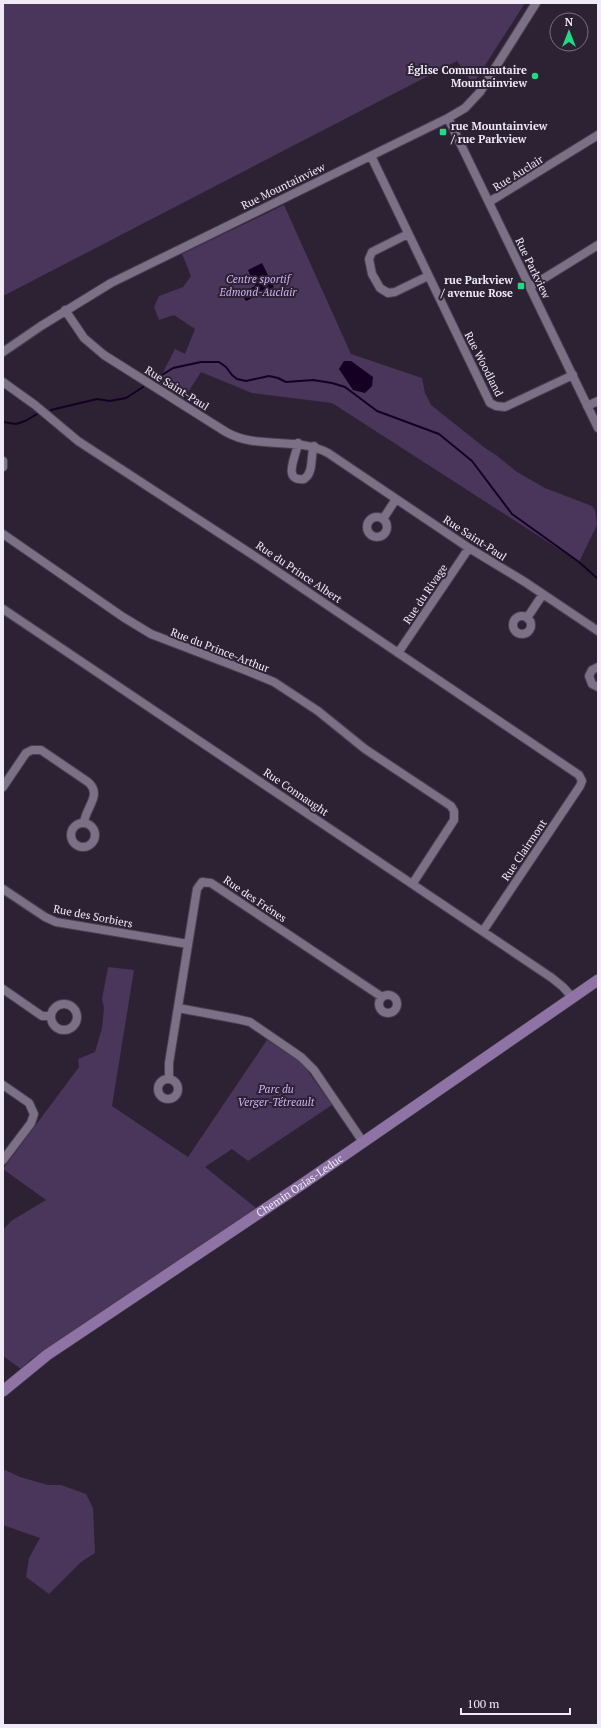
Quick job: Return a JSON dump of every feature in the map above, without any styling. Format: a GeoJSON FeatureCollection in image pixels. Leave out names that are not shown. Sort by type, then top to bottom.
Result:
{"type":"FeatureCollection","features":[{"type":"Feature","properties":{"kind":"street","name":"Rue Mountainview"},"geometry":{"type":"LineString","coordinates":[[3,352],[65,310],[134,271],[371,156],[465,108],[480,92],[536,3]]}},
{"type":"Feature","properties":{"kind":"street","name":"Rue Parkview"},"geometry":{"type":"LineString","coordinates":[[448,118],[598,428]]}},
{"type":"Feature","properties":{"kind":"street","name":"Rue Auclair"},"geometry":{"type":"LineString","coordinates":[[489,202],[598,135]]}},
{"type":"Feature","properties":{"kind":"street","name":"Rue Woodland"},"geometry":{"type":"LineString","coordinates":[[371,156],[486,397],[492,404],[498,407],[505,407],[573,375]]}},
{"type":"Feature","properties":{"kind":"street"},"geometry":{"type":"LineString","coordinates":[[408,234],[376,249],[371,253],[369,264],[375,280],[382,290],[391,293],[428,276]]}},
{"type":"Feature","properties":{"kind":"street"},"geometry":{"type":"LineString","coordinates":[[530,287],[598,245]]}},
{"type":"Feature","properties":{"kind":"street","name":"Rue Saint-Paul"},"geometry":{"type":"LineString","coordinates":[[65,310],[84,338],[104,355],[230,434],[248,440],[298,443],[314,446],[337,458],[469,548],[543,594],[598,631]]}},
{"type":"Feature","properties":{"kind":"street","name":"Rue du Prince Albert"},"geometry":{"type":"LineString","coordinates":[[3,382],[30,401],[78,441],[262,561],[579,776],[582,781]]}},
{"type":"Feature","properties":{"kind":"street"},"geometry":{"type":"LineString","coordinates":[[587,406],[598,401]]}},
{"type":"Feature","properties":{"kind":"street"},"geometry":{"type":"LineString","coordinates":[[298,443],[297,452],[291,470],[293,476],[300,480],[306,478],[310,473],[314,446]]}},
{"type":"Feature","properties":{"kind":"street"},"geometry":{"type":"LineString","coordinates":[[3,462],[3,468]]}},
{"type":"Feature","properties":{"kind":"street"},"geometry":{"type":"LineString","coordinates":[[383,519],[396,499]]}},
{"type":"Feature","properties":{"kind":"street","name":"Rue du Prince-Arthur"},"geometry":{"type":"LineString","coordinates":[[3,534],[123,617],[151,634],[246,670],[285,689],[330,720],[365,749],[451,806],[454,811],[454,820],[413,883]]}},
{"type":"Feature","properties":{"kind":"street","name":"Rue du Rivage"},"geometry":{"type":"LineString","coordinates":[[398,653],[469,548]]}},
{"type":"Feature","properties":{"kind":"street"},"geometry":{"type":"LineString","coordinates":[[527,618],[543,594]]}},
{"type":"Feature","properties":{"kind":"street","name":"Rue Connaught"},"geometry":{"type":"LineString","coordinates":[[3,609],[413,883],[557,982],[573,998]]}},
{"type":"Feature","properties":{"kind":"street"},"geometry":{"type":"LineString","coordinates":[[598,667],[592,670],[589,676],[592,684],[598,688]]}},
{"type":"Feature","properties":{"kind":"street"},"geometry":{"type":"LineString","coordinates":[[3,787],[26,753],[32,750],[41,750],[93,787],[94,796],[85,814],[84,823]]}},
{"type":"Feature","properties":{"kind":"street","name":"Rue Clairmont"},"geometry":{"type":"LineString","coordinates":[[483,931],[582,781]]}},
{"type":"Feature","properties":{"kind":"street","name":"Rue des Frénes"},"geometry":{"type":"LineString","coordinates":[[169,1078],[169,1063],[197,887],[200,883],[207,881],[382,997]]}},
{"type":"Feature","properties":{"kind":"street","name":"Rue des Sorbiers"},"geometry":{"type":"LineString","coordinates":[[3,889],[45,917],[56,922],[188,944]]}},
{"type":"Feature","properties":{"kind":"street","name":"Chemin Ozias-Leduc"},"geometry":{"type":"LineString","coordinates":[[3,1392],[47,1355],[363,1142],[598,980]]}},
{"type":"Feature","properties":{"kind":"street"},"geometry":{"type":"LineString","coordinates":[[3,989],[42,1016],[51,1016]]}},
{"type":"Feature","properties":{"kind":"street"},"geometry":{"type":"LineString","coordinates":[[178,1008],[246,1021],[258,1027],[301,1057],[314,1070],[363,1142]]}},
{"type":"Feature","properties":{"kind":"street"},"geometry":{"type":"LineString","coordinates":[[3,1085],[29,1103],[34,1114],[31,1123],[3,1160]]}},
{"type":"Feature","properties":{"kind":"green space"},"geometry":{"type":"Polygon","coordinates":[[[3,3],[525,3],[473,84],[457,61],[3,296],[3,3]]]}},
{"type":"Feature","properties":{"kind":"green space","name":"Centre sportif Edmond-Auclair"},"geometry":{"type":"Polygon","coordinates":[[[284,205],[351,354],[422,378],[425,393],[431,405],[485,448],[517,472],[545,488],[592,506],[595,510],[597,525],[579,562],[332,403],[252,393],[201,372],[183,400],[158,382],[175,349],[185,354],[195,329],[174,315],[159,320],[154,307],[159,296],[183,287],[191,276],[182,254],[284,205]],[[344,361],[373,377],[350,361],[344,361]]]}},
{"type":"Feature","properties":{"kind":"green space","name":"Parc du Verger-Tétreault"},"geometry":{"type":"Polygon","coordinates":[[[108,967],[134,970],[112,1106],[188,1157],[267,1040],[302,1063],[332,1105],[248,1161],[232,1149],[205,1167],[256,1208],[30,1360],[21,1369],[3,1356],[3,1230],[11,1221],[46,1200],[3,1169],[79,1067],[78,1059],[95,1052],[102,1028],[104,1008],[102,999],[108,967]]]}},
{"type":"Feature","properties":{"kind":"green space"},"geometry":{"type":"Polygon","coordinates":[[[3,1469],[20,1477],[48,1485],[61,1485],[86,1494],[93,1508],[95,1553],[81,1562],[49,1594],[26,1577],[29,1558],[40,1538],[3,1525],[3,1469]]]}},
{"type":"Feature","properties":{"kind":"shaded area"},"geometry":{"type":"Polygon","coordinates":[[[262,263],[274,287],[246,301],[241,293],[255,286],[248,270],[262,263]]]}},
{"type":"Feature","properties":{"kind":"shaded area"},"geometry":{"type":"Polygon","coordinates":[[[344,361],[351,361],[373,377],[372,386],[365,393],[353,390],[339,369],[344,361]]]}},
{"type":"Feature","properties":{"kind":"waterway"},"geometry":{"type":"LineString","coordinates":[[154,380],[173,368],[201,362],[219,362],[237,379],[246,381],[269,376],[286,382],[313,380],[345,387],[377,411],[439,434],[472,461],[512,514],[579,562],[598,579]]}},
{"type":"Feature","properties":{"kind":"waterway"},"geometry":{"type":"LineString","coordinates":[[51,410],[97,399],[110,401],[126,398],[143,387]]}},
{"type":"Feature","properties":{"kind":"waterway"},"geometry":{"type":"LineString","coordinates":[[3,422],[16,424],[37,414]]}},
{"type":"Feature","properties":{"kind":"place","name":"Église Communautaire Mountainview"},"geometry":{"type":"Point","coordinates":[535,76]}},
{"type":"Feature","properties":{"kind":"place","name":"rue Mountainview / rue Parkview"},"geometry":{"type":"Point","coordinates":[443,132]}},
{"type":"Feature","properties":{"kind":"place","name":"rue Parkview / avenue Rose"},"geometry":{"type":"Point","coordinates":[521,286]}}]}
